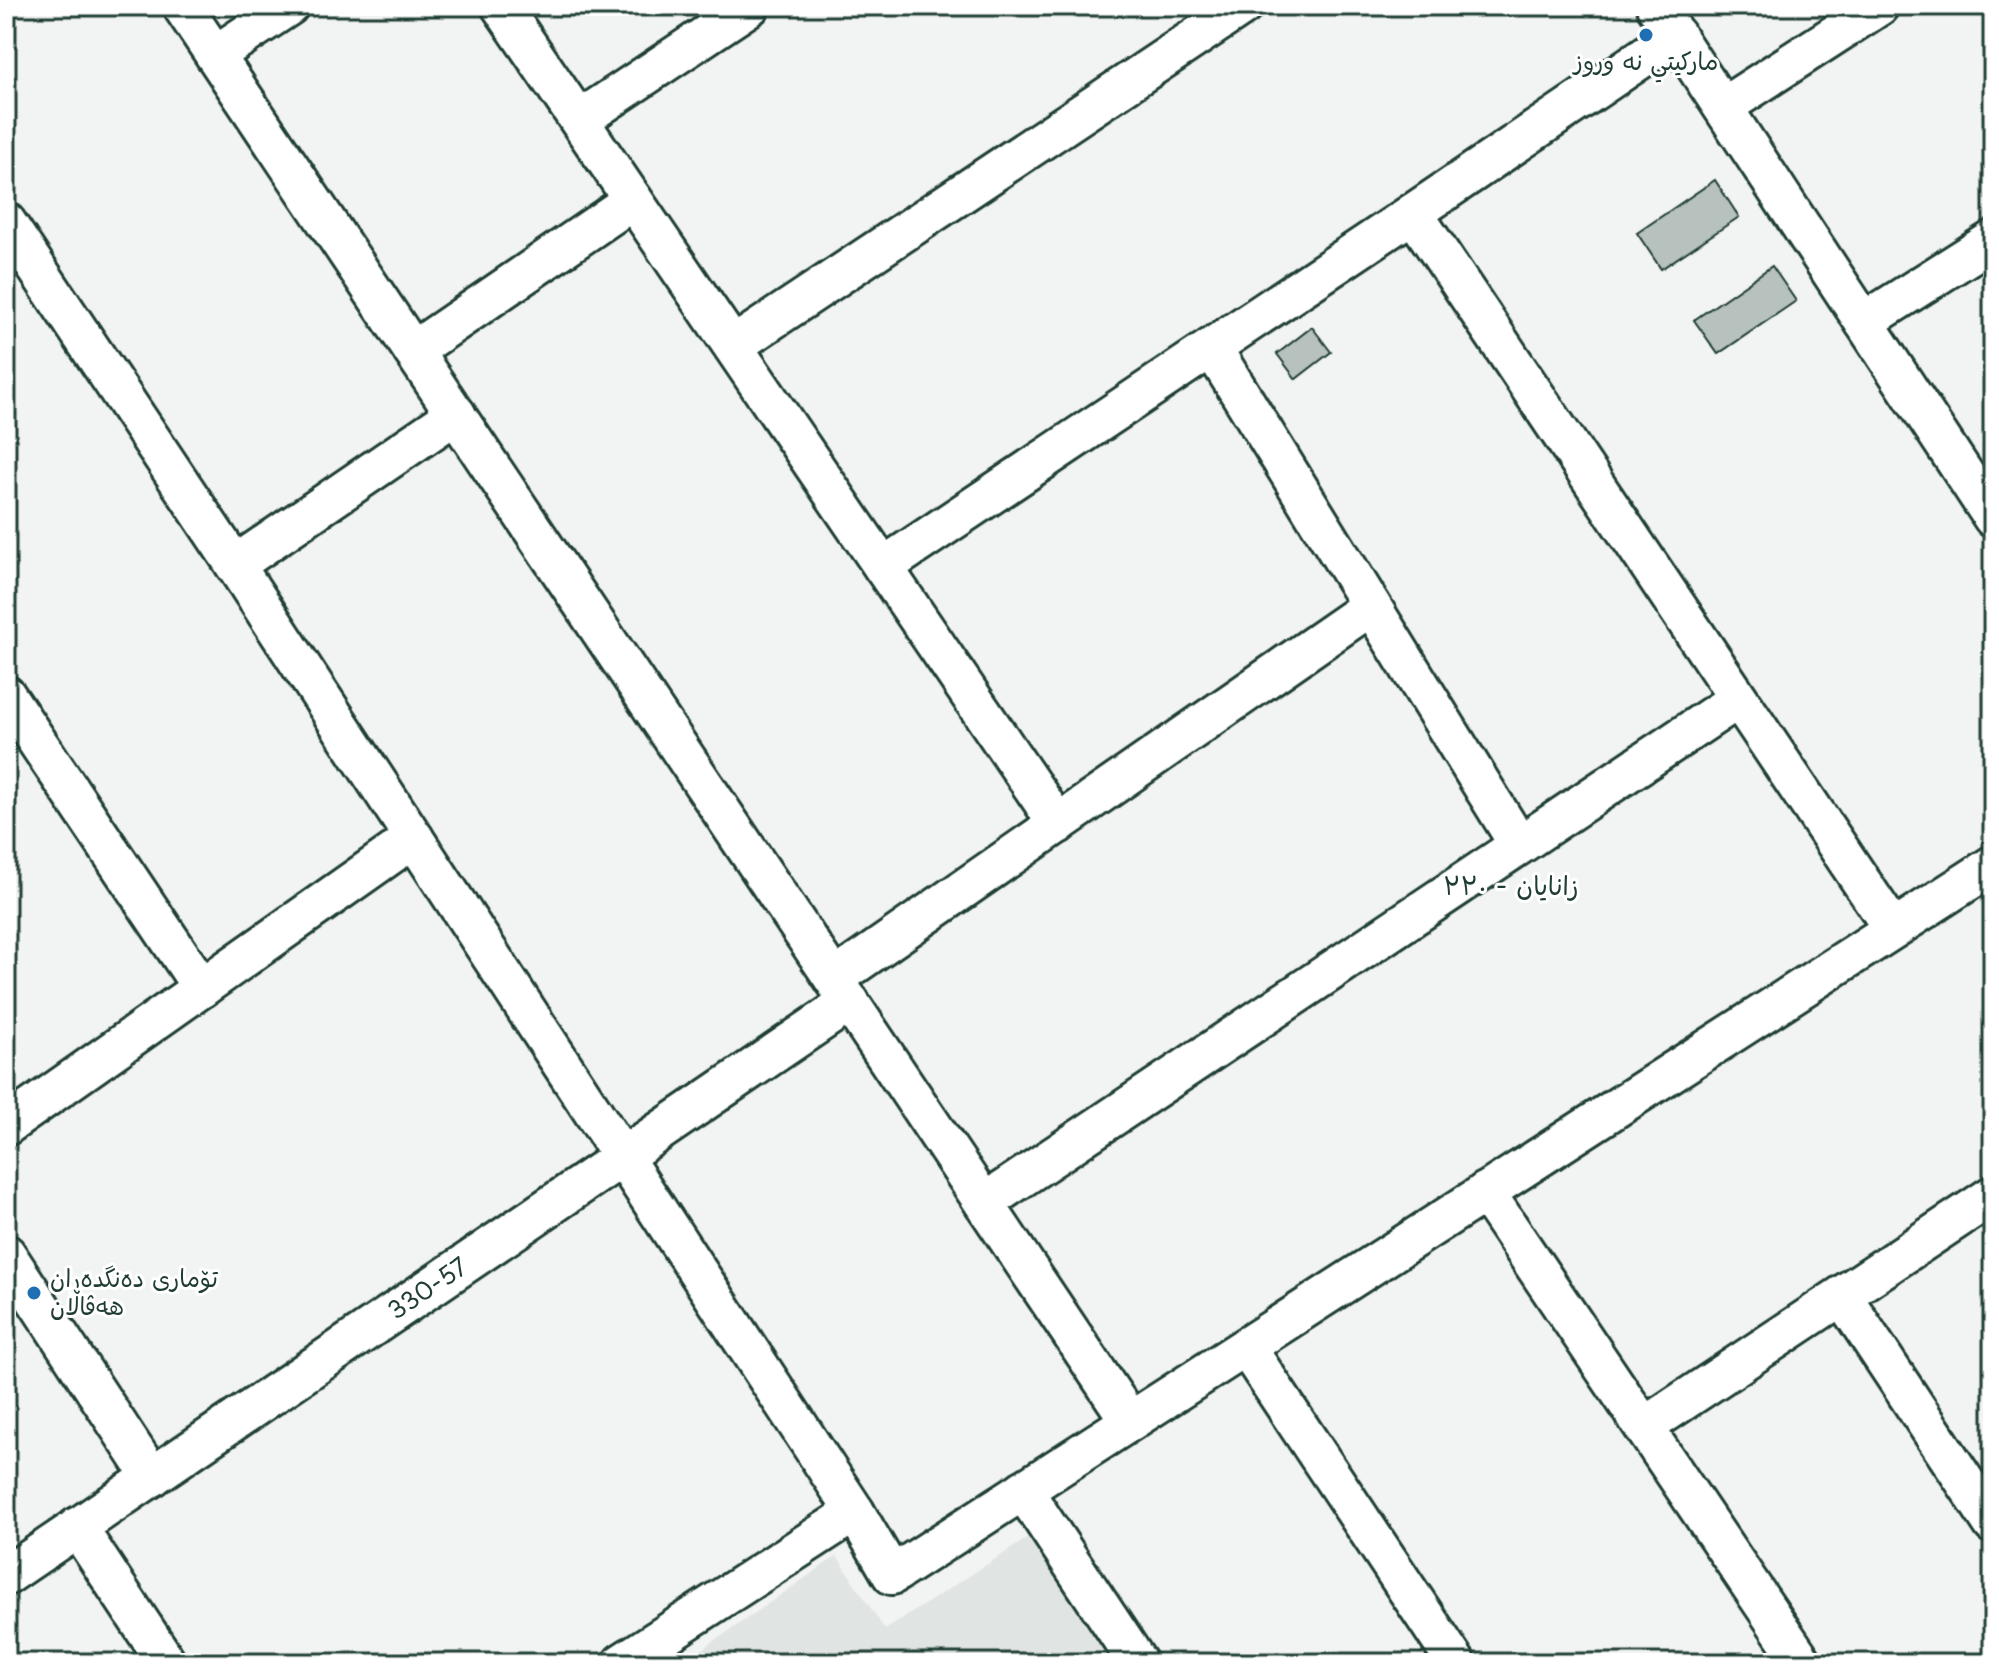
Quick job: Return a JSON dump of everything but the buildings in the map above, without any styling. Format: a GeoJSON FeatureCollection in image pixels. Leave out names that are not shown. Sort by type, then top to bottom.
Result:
{"type":"FeatureCollection","features":[{"type":"Feature","properties":{"kind":"street"},"geometry":{"type":"LineString","coordinates":[[182,6],[1130,1421]]}},
{"type":"Feature","properties":{"kind":"street"},"geometry":{"type":"LineString","coordinates":[[215,55],[289,6]]}},
{"type":"Feature","properties":{"kind":"street"},"geometry":{"type":"LineString","coordinates":[[501,6],[1058,824]]}},
{"type":"Feature","properties":{"kind":"street"},"geometry":{"type":"LineString","coordinates":[[579,120],[750,6]]}},
{"type":"Feature","properties":{"kind":"street"},"geometry":{"type":"LineString","coordinates":[[733,346],[1243,6]]}},
{"type":"Feature","properties":{"kind":"street"},"geometry":{"type":"LineString","coordinates":[[1723,107],[1879,6]]}},
{"type":"Feature","properties":{"kind":"street"},"geometry":{"type":"LineString","coordinates":[[883,567],[1413,213],[1666,21],[1993,518]]}},
{"type":"Feature","properties":{"kind":"street"},"geometry":{"type":"LineString","coordinates":[[413,351],[633,200]]}},
{"type":"Feature","properties":{"kind":"street"},"geometry":{"type":"LineString","coordinates":[[1413,213],[1893,929]]}},
{"type":"Feature","properties":{"kind":"street"},"geometry":{"type":"LineString","coordinates":[[8,227],[235,565],[855,1512],[892,1575],[1993,865]]}},
{"type":"Feature","properties":{"kind":"street"},"geometry":{"type":"LineString","coordinates":[[1864,322],[1993,240]]}},
{"type":"Feature","properties":{"kind":"street"},"geometry":{"type":"LineString","coordinates":[[1212,348],[1519,845]]}},
{"type":"Feature","properties":{"kind":"street"},"geometry":{"type":"LineString","coordinates":[[235,565],[456,414]]}},
{"type":"Feature","properties":{"kind":"street","name":"330-57"},"geometry":{"type":"LineString","coordinates":[[6,1576],[622,1157],[1058,824],[1371,606]]}},
{"type":"Feature","properties":{"kind":"street"},"geometry":{"type":"LineString","coordinates":[[6,695],[202,988]]}},
{"type":"Feature","properties":{"kind":"street"},"geometry":{"type":"LineString","coordinates":[[984,1203],[1738,699]]}},
{"type":"Feature","properties":{"kind":"street"},"geometry":{"type":"LineString","coordinates":[[6,1126],[414,838]]}},
{"type":"Feature","properties":{"kind":"street"},"geometry":{"type":"LineString","coordinates":[[1485,1192],[1803,1663]]}},
{"type":"Feature","properties":{"kind":"street"},"geometry":{"type":"LineString","coordinates":[[1644,1427],[1993,1195]]}},
{"type":"Feature","properties":{"kind":"street"},"geometry":{"type":"LineString","coordinates":[[6,1254],[152,1477]]}},
{"type":"Feature","properties":{"kind":"street"},"geometry":{"type":"LineString","coordinates":[[1842,1296],[1993,1524]]}},
{"type":"Feature","properties":{"kind":"street"},"geometry":{"type":"LineString","coordinates":[[1246,1347],[1456,1663]]}},
{"type":"Feature","properties":{"kind":"street"},"geometry":{"type":"LineString","coordinates":[[1023,1490],[1138,1663]]}},
{"type":"Feature","properties":{"kind":"street"},"geometry":{"type":"LineString","coordinates":[[622,1663],[855,1512]]}},
{"type":"Feature","properties":{"kind":"street"},"geometry":{"type":"LineString","coordinates":[[77,1527],[167,1663]]}},
{"type":"Feature","properties":{"kind":"shaded area"},"geometry":{"type":"Polygon","coordinates":[[[1033,1535],[1116,1663],[683,1663],[837,1556],[885,1630],[1033,1535]]]}},
{"type":"Feature","properties":{"kind":"place","name":"ماركيتي نه وروز"},"geometry":{"type":"Point","coordinates":[1646,35]}},
{"type":"Feature","properties":{"kind":"place","name":"تۆماری دەنگدەران هەڤاڵان"},"geometry":{"type":"Point","coordinates":[34,1293]}},
{"type":"Feature","properties":{"kind":"district","name":"زانایان - ٣٣٠"},"geometry":{"type":"Point","coordinates":[1511,886]}}]}
